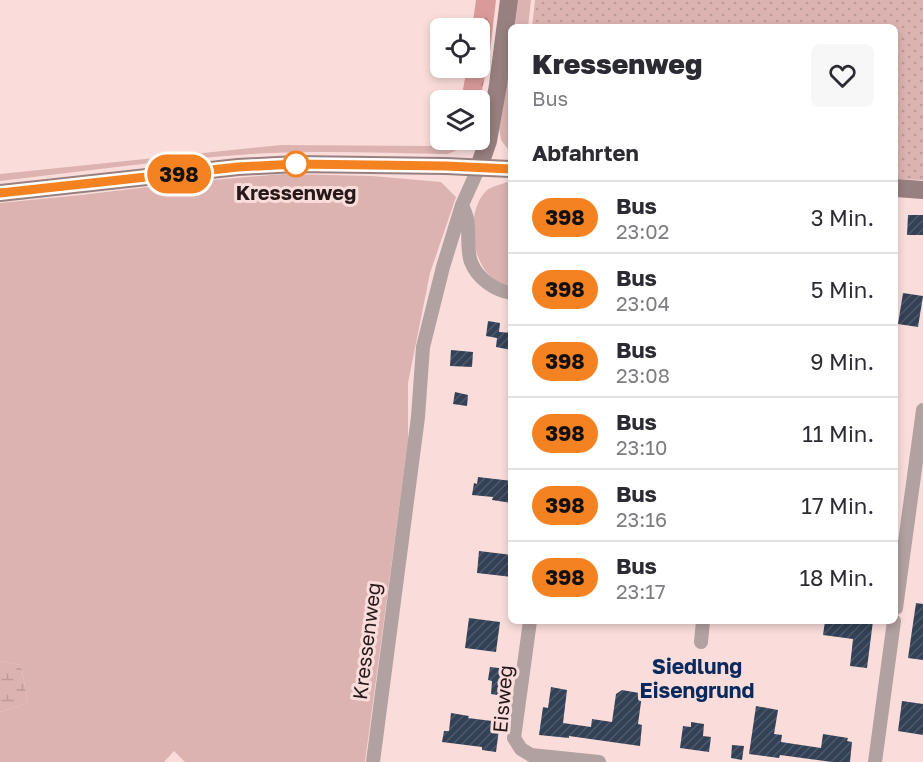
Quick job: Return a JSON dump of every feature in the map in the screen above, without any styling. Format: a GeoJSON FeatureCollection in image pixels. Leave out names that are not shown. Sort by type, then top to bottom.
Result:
{"type":"FeatureCollection","features":[{"type":"Feature","properties":{"kind":"street","name":"Kressenweg"},"geometry":{"type":"LineString","coordinates":[[373,762],[418,417],[423,347],[443,267],[462,205],[488,141],[509,0]]}},
{"type":"Feature","properties":{"kind":"street"},"geometry":{"type":"LineString","coordinates":[[0,193],[250,166],[296,164],[508,168]]}},
{"type":"Feature","properties":{"kind":"street"},"geometry":{"type":"LineString","coordinates":[[898,189],[923,190]]}},
{"type":"Feature","properties":{"kind":"street"},"geometry":{"type":"LineString","coordinates":[[462,205],[467,220],[471,264],[489,284],[508,292]]}},
{"type":"Feature","properties":{"kind":"street"},"geometry":{"type":"LineString","coordinates":[[898,593],[923,410]]}},
{"type":"Feature","properties":{"kind":"street"},"geometry":{"type":"LineString","coordinates":[[898,492],[911,495]]}},
{"type":"Feature","properties":{"kind":"street","name":"Eisweg"},"geometry":{"type":"LineString","coordinates":[[530,624],[514,738],[521,749],[531,755],[549,760]]}},
{"type":"Feature","properties":{"kind":"street"},"geometry":{"type":"LineString","coordinates":[[701,642],[703,624]]}},
{"type":"Feature","properties":{"kind":"street"},"geometry":{"type":"LineString","coordinates":[[875,762],[894,624]]}},
{"type":"Feature","properties":{"kind":"street"},"geometry":{"type":"LineString","coordinates":[[549,760],[599,762]]}},
{"type":"Feature","properties":{"kind":"green space"},"geometry":{"type":"Polygon","coordinates":[[[476,0],[496,0],[490,51],[490,18],[473,18],[476,0]]]}},
{"type":"Feature","properties":{"kind":"green space"},"geometry":{"type":"Polygon","coordinates":[[[518,0],[531,0],[528,24],[515,24],[518,0]]]}},
{"type":"Feature","properties":{"kind":"green space"},"geometry":{"type":"Polygon","coordinates":[[[535,0],[923,0],[923,180],[898,179],[898,24],[532,24],[535,0]]]}},
{"type":"Feature","properties":{"kind":"green space"},"geometry":{"type":"Polygon","coordinates":[[[508,74],[508,149],[501,140],[499,128],[508,74]]]}},
{"type":"Feature","properties":{"kind":"green space"},"geometry":{"type":"Polygon","coordinates":[[[465,78],[484,78],[482,90],[463,90],[465,78]]]}},
{"type":"Feature","properties":{"kind":"green space"},"geometry":{"type":"Polygon","coordinates":[[[281,145],[430,146],[430,150],[457,150],[448,154],[325,152],[251,154],[0,181],[0,174],[281,145]]]}},
{"type":"Feature","properties":{"kind":"green space"},"geometry":{"type":"Polygon","coordinates":[[[283,174],[372,176],[441,182],[456,197],[430,273],[408,383],[408,441],[365,762],[185,762],[174,751],[164,762],[0,762],[0,712],[28,703],[21,665],[0,661],[0,203],[283,174]]]}},
{"type":"Feature","properties":{"kind":"green space"},"geometry":{"type":"Polygon","coordinates":[[[508,182],[508,285],[498,282],[487,273],[475,246],[474,215],[479,202],[486,191],[508,182]]]}},
{"type":"Feature","properties":{"kind":"green space"},"geometry":{"type":"Polygon","coordinates":[[[0,661],[21,665],[28,703],[0,712],[0,661]]]}},
{"type":"Feature","properties":{"kind":"building"},"geometry":{"type":"Polygon","coordinates":[[[908,215],[923,215],[923,235],[907,235],[908,215]]]}},
{"type":"Feature","properties":{"kind":"building"},"geometry":{"type":"Polygon","coordinates":[[[903,293],[923,296],[918,327],[898,324],[903,293]]]}},
{"type":"Feature","properties":{"kind":"building"},"geometry":{"type":"Polygon","coordinates":[[[488,321],[500,323],[499,332],[508,333],[508,349],[496,347],[497,338],[486,336],[488,321]]]}},
{"type":"Feature","properties":{"kind":"building"},"geometry":{"type":"Polygon","coordinates":[[[451,350],[473,352],[472,367],[450,366],[451,350]]]}},
{"type":"Feature","properties":{"kind":"building"},"geometry":{"type":"Polygon","coordinates":[[[455,392],[468,395],[467,406],[453,404],[455,392]]]}},
{"type":"Feature","properties":{"kind":"building"},"geometry":{"type":"Polygon","coordinates":[[[478,477],[508,481],[508,502],[492,500],[493,497],[472,495],[474,483],[477,484],[478,477]]]}},
{"type":"Feature","properties":{"kind":"building"},"geometry":{"type":"Polygon","coordinates":[[[479,551],[508,555],[508,577],[477,573],[479,551]]]}},
{"type":"Feature","properties":{"kind":"building"},"geometry":{"type":"Polygon","coordinates":[[[916,603],[923,604],[923,660],[908,658],[916,603]]]}},
{"type":"Feature","properties":{"kind":"building"},"geometry":{"type":"Polygon","coordinates":[[[469,618],[500,622],[496,652],[465,648],[469,618]]]}},
{"type":"Feature","properties":{"kind":"building"},"geometry":{"type":"Polygon","coordinates":[[[825,624],[873,624],[867,668],[850,666],[853,639],[823,635],[825,624]]]}},
{"type":"Feature","properties":{"kind":"building"},"geometry":{"type":"Polygon","coordinates":[[[490,667],[507,669],[503,696],[491,694],[492,681],[488,680],[490,667]]]}},
{"type":"Feature","properties":{"kind":"building"},"geometry":{"type":"Polygon","coordinates":[[[551,687],[567,690],[563,723],[591,727],[592,719],[612,722],[616,694],[622,690],[639,693],[642,695],[638,724],[642,725],[640,746],[569,736],[569,738],[539,735],[543,707],[548,708],[551,687]]]}},
{"type":"Feature","properties":{"kind":"building"},"geometry":{"type":"Polygon","coordinates":[[[902,701],[923,704],[923,735],[898,731],[902,701]]]}},
{"type":"Feature","properties":{"kind":"building"},"geometry":{"type":"Polygon","coordinates":[[[756,706],[778,710],[774,734],[782,735],[781,742],[821,748],[823,734],[848,738],[847,741],[852,742],[850,762],[749,754],[756,706]]]}},
{"type":"Feature","properties":{"kind":"building"},"geometry":{"type":"Polygon","coordinates":[[[451,713],[469,716],[468,718],[500,722],[496,752],[482,750],[482,747],[442,742],[444,731],[449,731],[451,713]]]}},
{"type":"Feature","properties":{"kind":"building"},"geometry":{"type":"Polygon","coordinates":[[[691,722],[704,724],[703,736],[711,737],[709,752],[680,748],[683,726],[691,727],[691,722]]]}},
{"type":"Feature","properties":{"kind":"building"},"geometry":{"type":"Polygon","coordinates":[[[732,745],[744,746],[742,760],[731,758],[732,745]]]}},
{"type":"Feature","properties":{"kind":"bus line","name":"398"},"geometry":{"type":"LineString","coordinates":[[0,193],[238,167],[296,164],[508,169]]}},
{"type":"Feature","properties":{"kind":"place","name":"Kressenweg"},"geometry":{"type":"Point","coordinates":[296,164]}},
{"type":"Feature","properties":{"kind":"district","name":"Siedlung Eisengrund"},"geometry":{"type":"Point","coordinates":[697,678]}}]}
